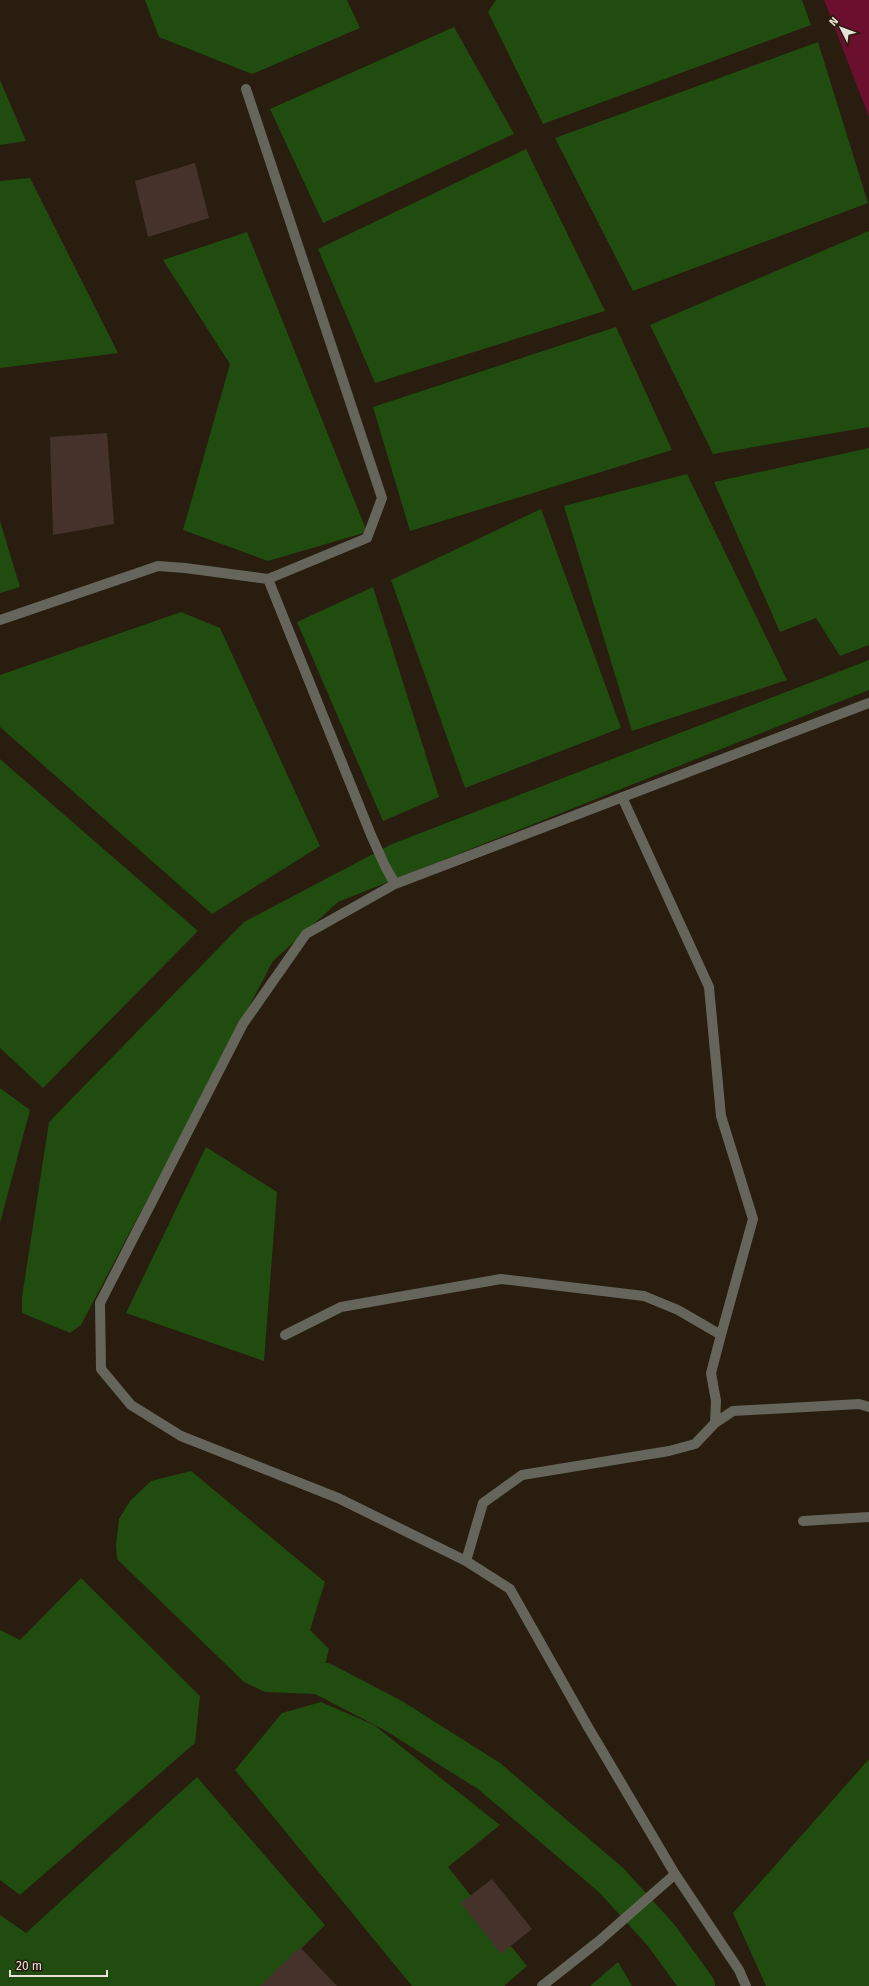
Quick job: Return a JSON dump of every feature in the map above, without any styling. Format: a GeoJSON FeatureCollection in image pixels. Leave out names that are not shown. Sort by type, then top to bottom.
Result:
{"type":"FeatureCollection","features":[{"type":"Feature","properties":{"kind":"street"},"geometry":{"type":"LineString","coordinates":[[0,620],[158,566],[268,579],[367,538],[382,498],[246,88]]}},
{"type":"Feature","properties":{"kind":"street"},"geometry":{"type":"LineString","coordinates":[[268,579],[371,835],[395,884]]}},
{"type":"Feature","properties":{"kind":"street"},"geometry":{"type":"LineString","coordinates":[[746,1986],[739,1970],[668,1861],[588,1727],[510,1589],[466,1561],[338,1498],[181,1436],[131,1405],[101,1369],[100,1302],[243,1024],[306,934],[395,884],[869,703]]}},
{"type":"Feature","properties":{"kind":"street"},"geometry":{"type":"LineString","coordinates":[[622,797],[709,987],[721,1116],[753,1219],[711,1373],[716,1401],[715,1423]]}},
{"type":"Feature","properties":{"kind":"street"},"geometry":{"type":"LineString","coordinates":[[285,1335],[341,1307],[501,1279],[644,1296],[678,1310],[721,1335]]}},
{"type":"Feature","properties":{"kind":"street"},"geometry":{"type":"LineString","coordinates":[[466,1561],[483,1503],[522,1475],[669,1451],[695,1444],[715,1423],[732,1411],[859,1404],[869,1407]]}},
{"type":"Feature","properties":{"kind":"street"},"geometry":{"type":"LineString","coordinates":[[802,1521],[869,1518]]}},
{"type":"Feature","properties":{"kind":"street"},"geometry":{"type":"LineString","coordinates":[[542,1986],[599,1941],[673,1876]]}},
{"type":"Feature","properties":{"kind":"shaded area"},"geometry":{"type":"Polygon","coordinates":[[[145,0],[347,0],[360,28],[252,74],[159,37],[145,0]]]}},
{"type":"Feature","properties":{"kind":"shaded area"},"geometry":{"type":"Polygon","coordinates":[[[496,0],[802,0],[811,25],[543,124],[488,12],[496,0]]]}},
{"type":"Feature","properties":{"kind":"shaded area"},"geometry":{"type":"Polygon","coordinates":[[[824,0],[869,0],[869,117],[824,0]]]}},
{"type":"Feature","properties":{"kind":"shaded area"},"geometry":{"type":"Polygon","coordinates":[[[454,27],[514,134],[323,223],[270,109],[454,27]]]}},
{"type":"Feature","properties":{"kind":"shaded area"},"geometry":{"type":"Polygon","coordinates":[[[818,42],[868,203],[633,291],[555,138],[818,42]]]}},
{"type":"Feature","properties":{"kind":"shaded area"},"geometry":{"type":"Polygon","coordinates":[[[0,80],[26,141],[0,145],[0,80]]]}},
{"type":"Feature","properties":{"kind":"shaded area"},"geometry":{"type":"Polygon","coordinates":[[[526,149],[605,311],[375,383],[318,249],[526,149]]]}},
{"type":"Feature","properties":{"kind":"shaded area"},"geometry":{"type":"Polygon","coordinates":[[[30,178],[118,353],[0,368],[0,181],[30,178]]]}},
{"type":"Feature","properties":{"kind":"shaded area"},"geometry":{"type":"Polygon","coordinates":[[[869,231],[869,427],[713,454],[650,325],[869,231]]]}},
{"type":"Feature","properties":{"kind":"shaded area"},"geometry":{"type":"Polygon","coordinates":[[[247,232],[367,532],[268,561],[183,530],[230,364],[163,260],[247,232]]]}},
{"type":"Feature","properties":{"kind":"shaded area"},"geometry":{"type":"Polygon","coordinates":[[[616,327],[672,450],[410,531],[373,407],[616,327]]]}},
{"type":"Feature","properties":{"kind":"shaded area"},"geometry":{"type":"Polygon","coordinates":[[[869,448],[869,645],[840,656],[816,618],[780,632],[714,482],[869,448]]]}},
{"type":"Feature","properties":{"kind":"shaded area"},"geometry":{"type":"Polygon","coordinates":[[[687,474],[787,680],[632,731],[564,506],[687,474]]]}},
{"type":"Feature","properties":{"kind":"shaded area"},"geometry":{"type":"Polygon","coordinates":[[[541,509],[621,728],[465,788],[391,580],[541,509]]]}},
{"type":"Feature","properties":{"kind":"shaded area"},"geometry":{"type":"Polygon","coordinates":[[[0,521],[20,587],[0,593],[0,521]]]}},
{"type":"Feature","properties":{"kind":"shaded area"},"geometry":{"type":"Polygon","coordinates":[[[373,587],[439,797],[383,821],[297,622],[373,587]]]}},
{"type":"Feature","properties":{"kind":"shaded area"},"geometry":{"type":"Polygon","coordinates":[[[181,612],[220,628],[320,846],[212,914],[0,727],[0,675],[181,612]]]}},
{"type":"Feature","properties":{"kind":"shaded area"},"geometry":{"type":"Polygon","coordinates":[[[869,660],[869,690],[338,902],[273,961],[81,1325],[70,1333],[22,1313],[22,1297],[49,1122],[244,922],[392,844],[869,660]]]}},
{"type":"Feature","properties":{"kind":"shaded area"},"geometry":{"type":"Polygon","coordinates":[[[0,759],[198,931],[43,1088],[0,1048],[0,759]]]}},
{"type":"Feature","properties":{"kind":"shaded area"},"geometry":{"type":"Polygon","coordinates":[[[0,1088],[30,1110],[0,1223],[0,1088]]]}},
{"type":"Feature","properties":{"kind":"shaded area"},"geometry":{"type":"Polygon","coordinates":[[[206,1147],[277,1192],[264,1361],[126,1313],[206,1147]]]}},
{"type":"Feature","properties":{"kind":"shaded area"},"geometry":{"type":"Polygon","coordinates":[[[191,1471],[325,1582],[310,1630],[329,1649],[324,1669],[371,1695],[364,1708],[314,1694],[265,1692],[244,1682],[117,1559],[116,1546],[119,1519],[130,1501],[151,1481],[191,1471]]]}},
{"type":"Feature","properties":{"kind":"shaded area"},"geometry":{"type":"Polygon","coordinates":[[[81,1578],[200,1696],[195,1743],[20,1895],[0,1880],[0,1630],[20,1640],[81,1578]]]}},
{"type":"Feature","properties":{"kind":"shaded area"},"geometry":{"type":"Polygon","coordinates":[[[321,1702],[374,1725],[500,1825],[448,1867],[527,1966],[504,1986],[412,1986],[235,1770],[282,1713],[321,1702]]]}},
{"type":"Feature","properties":{"kind":"shaded area"},"geometry":{"type":"Polygon","coordinates":[[[869,1759],[869,1986],[766,1986],[733,1913],[869,1759]]]}},
{"type":"Feature","properties":{"kind":"shaded area"},"geometry":{"type":"Polygon","coordinates":[[[197,1777],[325,1925],[263,1986],[0,1986],[0,1915],[26,1933],[197,1777]]]}},
{"type":"Feature","properties":{"kind":"shaded area"},"geometry":{"type":"Polygon","coordinates":[[[618,1962],[632,1986],[590,1986],[618,1962]]]}},
{"type":"Feature","properties":{"kind":"building"},"geometry":{"type":"Polygon","coordinates":[[[195,163],[209,218],[148,237],[135,181],[195,163]]]}},
{"type":"Feature","properties":{"kind":"building"},"geometry":{"type":"Polygon","coordinates":[[[107,433],[114,524],[53,535],[50,437],[107,433]]]}},
{"type":"Feature","properties":{"kind":"building"},"geometry":{"type":"Polygon","coordinates":[[[492,1879],[532,1929],[501,1954],[461,1903],[492,1879]]]}},
{"type":"Feature","properties":{"kind":"building"},"geometry":{"type":"Polygon","coordinates":[[[300,1947],[337,1986],[260,1986],[300,1947]]]}},
{"type":"Feature","properties":{"kind":"waterway"},"geometry":{"type":"LineString","coordinates":[[325,1680],[394,1716],[489,1776],[611,1880],[661,1935],[698,1986]]}}]}
